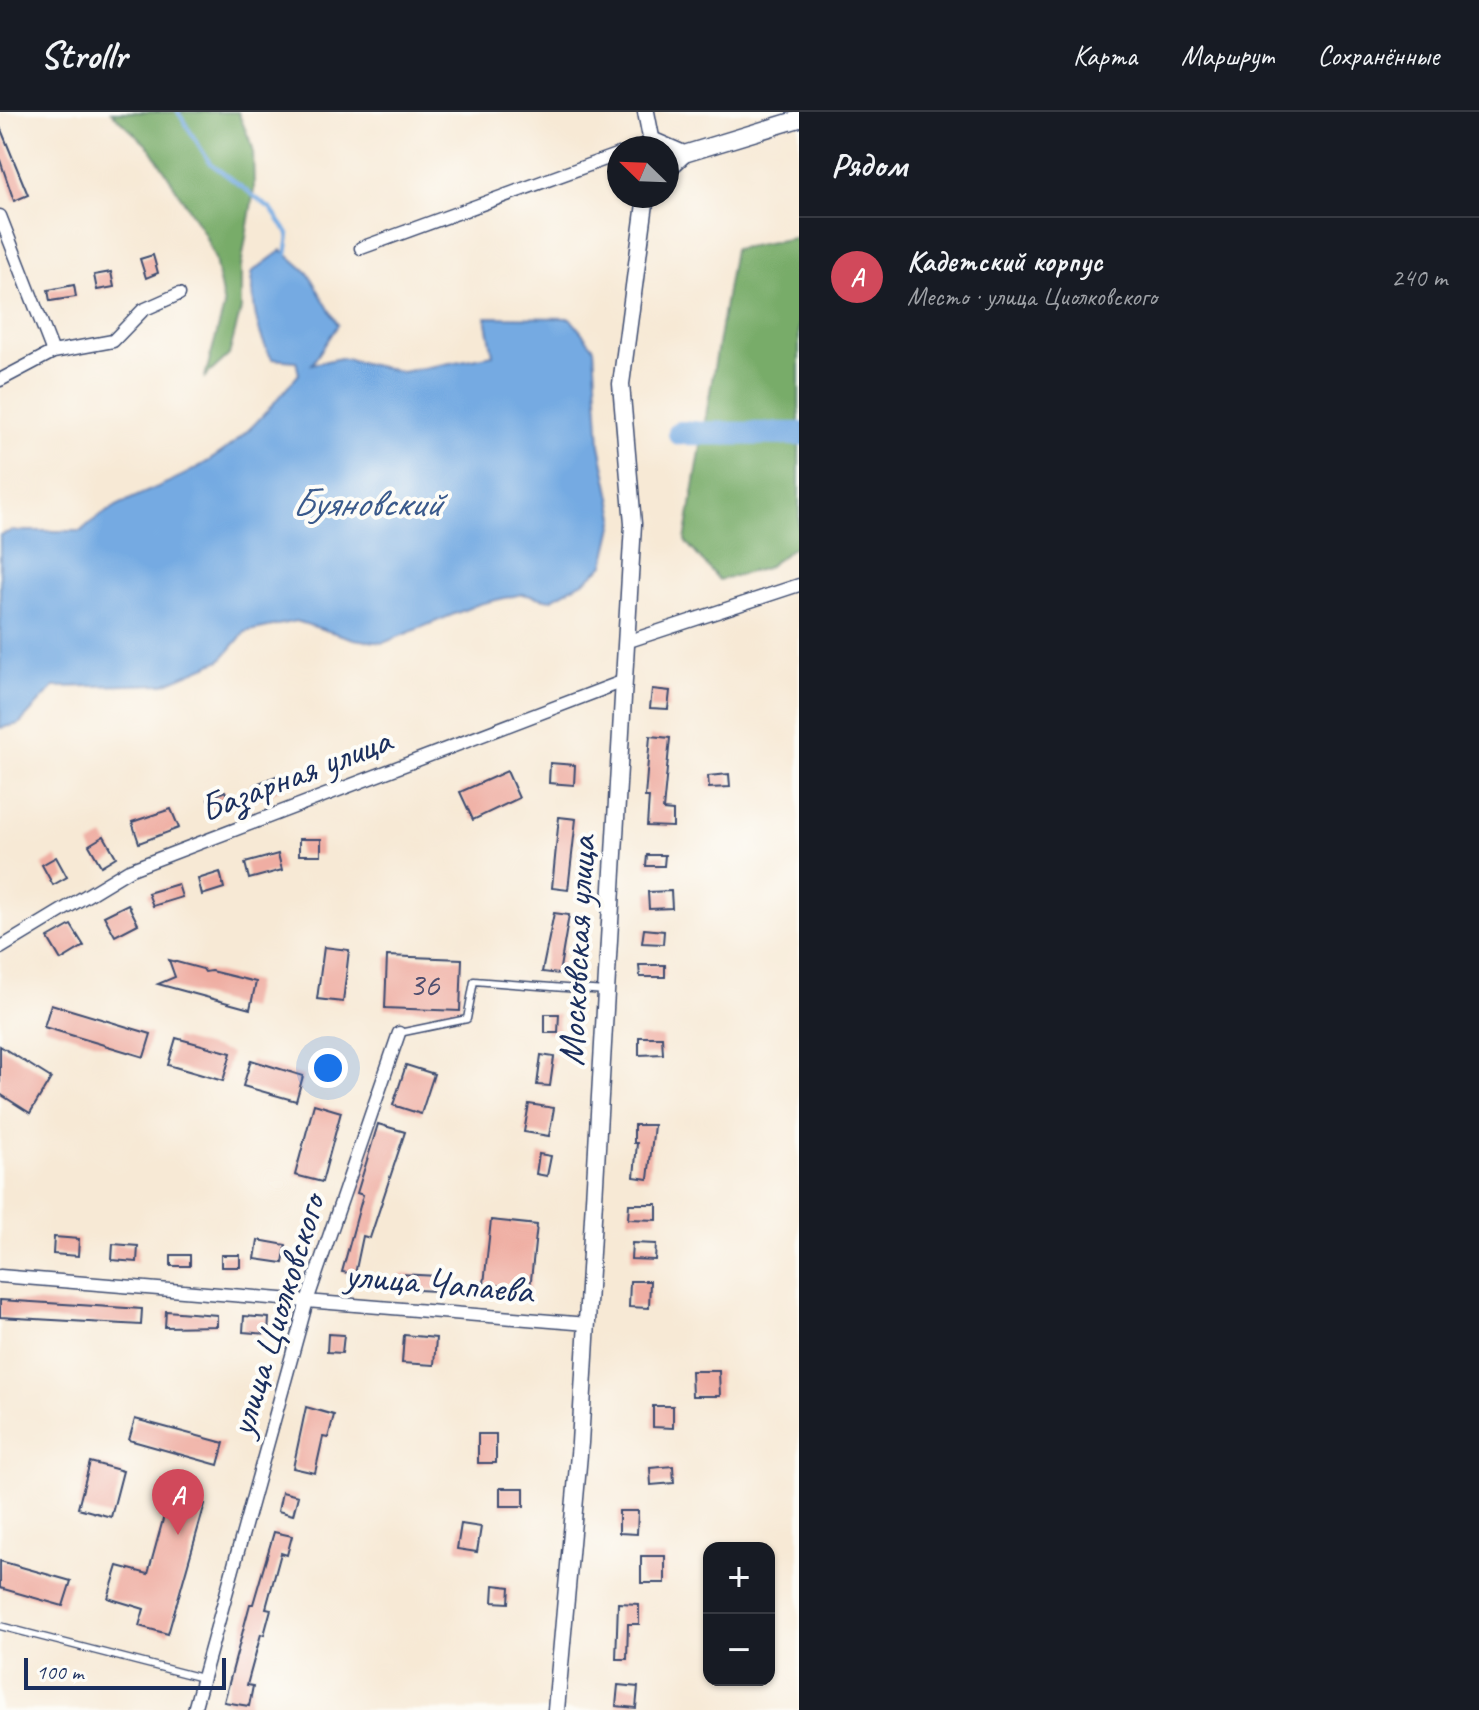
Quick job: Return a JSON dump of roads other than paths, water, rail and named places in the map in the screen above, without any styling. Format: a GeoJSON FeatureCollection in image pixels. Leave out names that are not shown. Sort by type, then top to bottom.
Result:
{"type":"FeatureCollection","features":[{"type":"Feature","properties":{"kind":"street"},"geometry":{"type":"LineString","coordinates":[[646,112],[651,136]]}},
{"type":"Feature","properties":{"kind":"street"},"geometry":{"type":"LineString","coordinates":[[679,159],[684,154],[799,119]]}},
{"type":"Feature","properties":{"kind":"street"},"geometry":{"type":"LineString","coordinates":[[679,153],[684,154]]}},
{"type":"Feature","properties":{"kind":"street"},"geometry":{"type":"LineString","coordinates":[[361,248],[607,158]]}},
{"type":"Feature","properties":{"kind":"street","name":"Московская улица"},"geometry":{"type":"LineString","coordinates":[[556,1710],[580,1443],[633,524],[621,384],[644,208]]}},
{"type":"Feature","properties":{"kind":"street"},"geometry":{"type":"LineString","coordinates":[[0,216],[53,352]]}},
{"type":"Feature","properties":{"kind":"street"},"geometry":{"type":"LineString","coordinates":[[0,380],[53,352],[113,341],[143,310],[179,294]]}},
{"type":"Feature","properties":{"kind":"street"},"geometry":{"type":"LineString","coordinates":[[626,642],[799,585]]}},
{"type":"Feature","properties":{"kind":"street","name":"Базарная улица"},"geometry":{"type":"LineString","coordinates":[[0,948],[129,870],[624,681]]}},
{"type":"Feature","properties":{"kind":"street","name":"улица Циолковского"},"geometry":{"type":"LineString","coordinates":[[194,1710],[307,1301],[399,1033]]}},
{"type":"Feature","properties":{"kind":"street","name":"улица Чапаева"},"geometry":{"type":"LineString","coordinates":[[0,1276],[587,1324]]}},
{"type":"Feature","properties":{"kind":"lane"},"geometry":{"type":"LineString","coordinates":[[399,1033],[467,1019],[474,981],[606,991]]}},
{"type":"Feature","properties":{"kind":"lane"},"geometry":{"type":"LineString","coordinates":[[0,1626],[202,1678]]}},
{"type":"Feature","properties":{"kind":"water","name":"Буяновский"},"geometry":{"type":"Polygon","coordinates":[[[282,250],[308,273],[338,325],[312,364],[341,358],[402,372],[493,355],[486,317],[570,318],[594,348],[600,445],[615,517],[604,565],[585,581],[550,600],[522,594],[479,604],[383,643],[354,639],[296,621],[245,632],[221,660],[164,684],[54,687],[19,724],[0,728],[0,535],[12,531],[81,531],[107,511],[211,460],[252,427],[299,374],[296,361],[272,359],[258,328],[254,307],[252,272],[282,250]]]}},
{"type":"Feature","properties":{"kind":"waterway"},"geometry":{"type":"LineString","coordinates":[[178,112],[210,163],[271,209],[289,235],[286,256]]}},
{"type":"Feature","properties":{"kind":"waterway"},"geometry":{"type":"LineString","coordinates":[[680,433],[799,434]]}},
{"type":"Feature","properties":{"kind":"place","name":"Кадетский корпус"},"geometry":{"type":"Point","coordinates":[178,1535]}}]}
